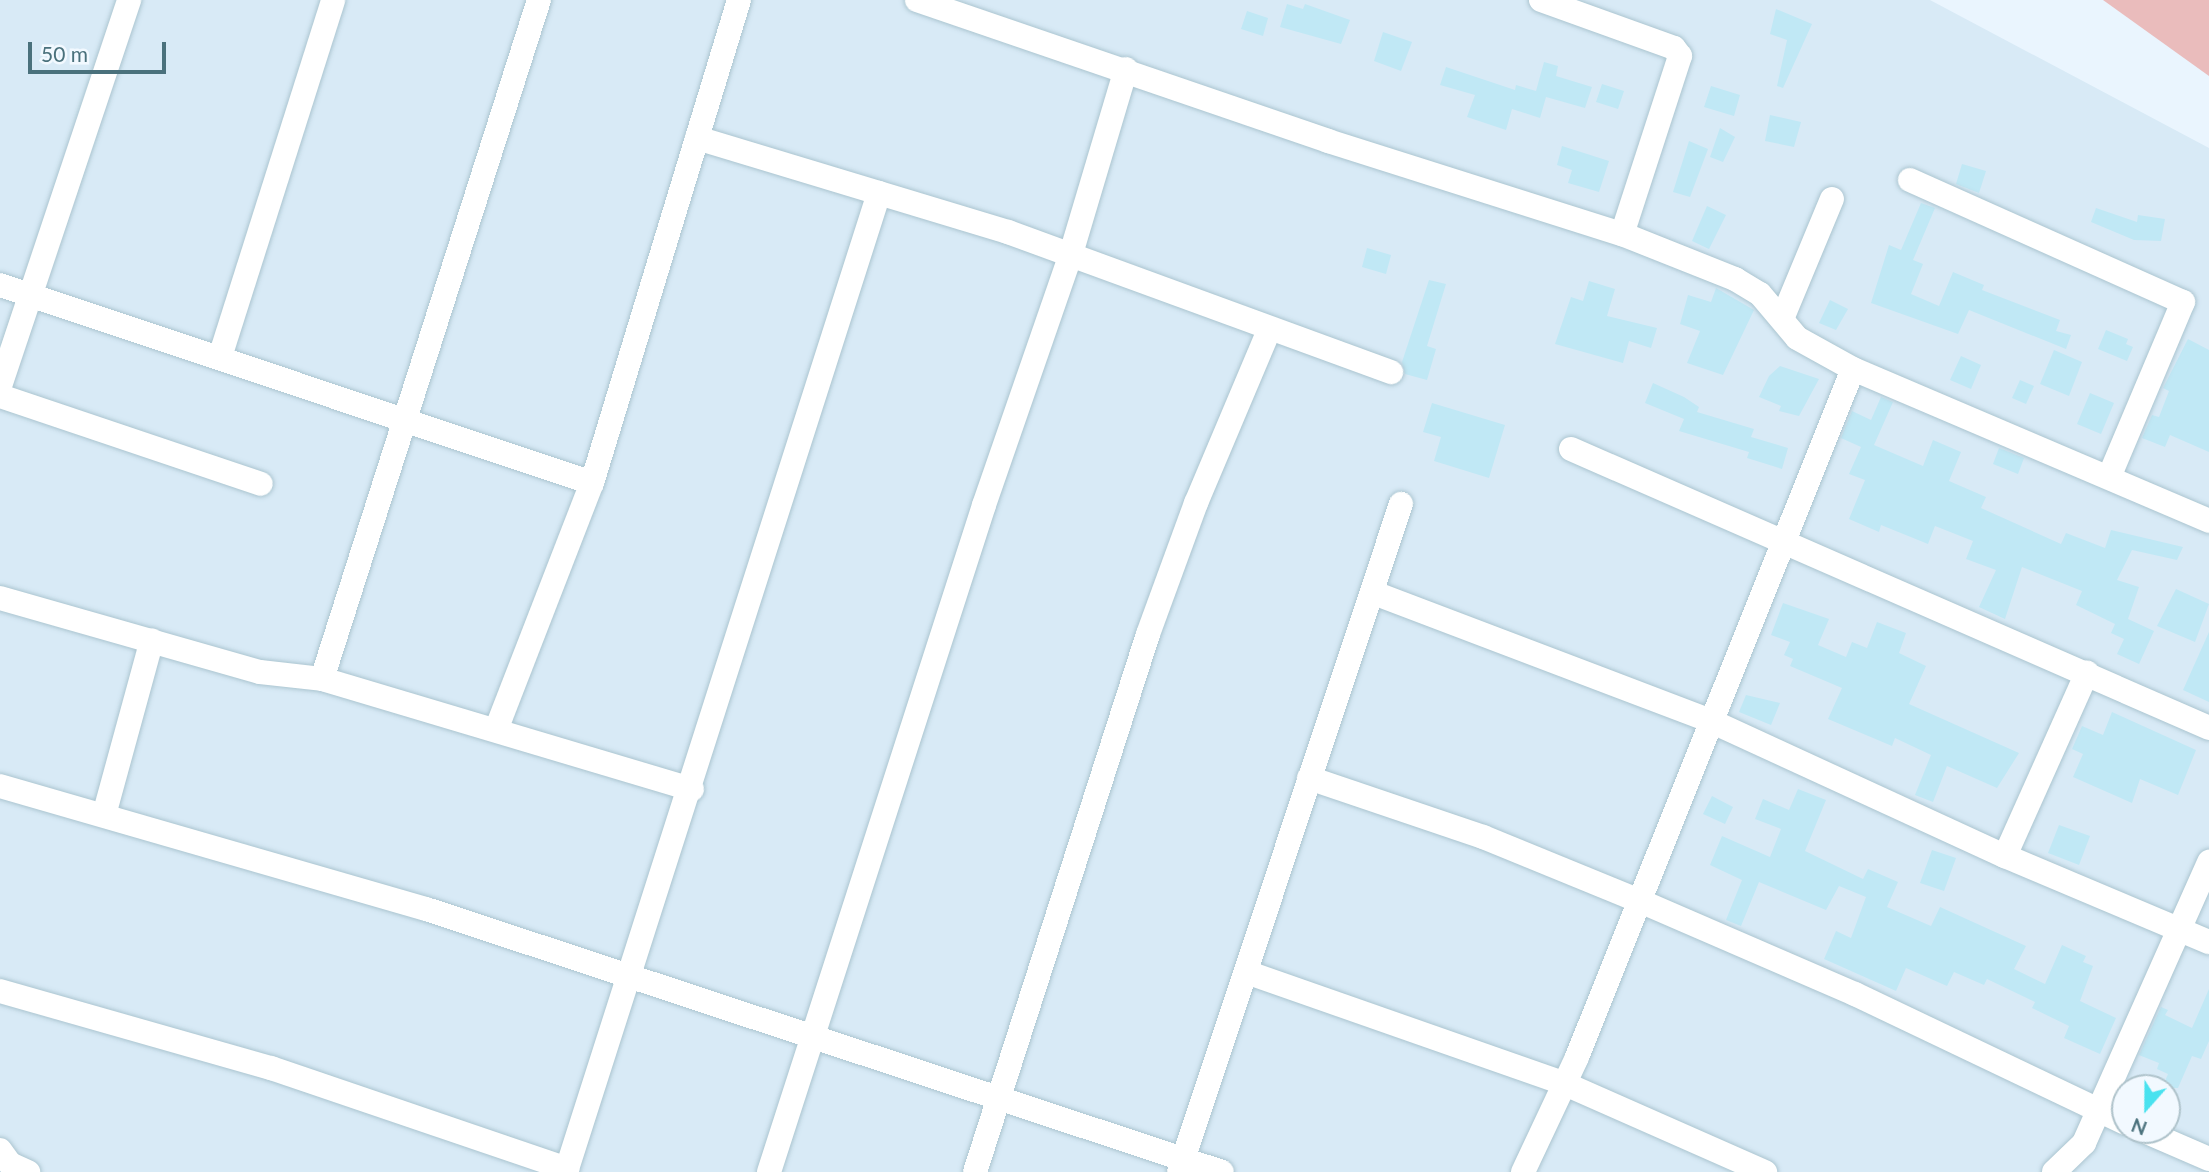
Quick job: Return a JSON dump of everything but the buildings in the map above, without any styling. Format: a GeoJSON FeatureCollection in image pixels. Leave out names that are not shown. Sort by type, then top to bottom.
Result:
{"type":"FeatureCollection","features":[{"type":"Feature","properties":{"kind":"street"},"geometry":{"type":"LineString","coordinates":[[0,386],[129,0]]}},
{"type":"Feature","properties":{"kind":"street"},"geometry":{"type":"LineString","coordinates":[[220,357],[333,0]]}},
{"type":"Feature","properties":{"kind":"street"},"geometry":{"type":"LineString","coordinates":[[322,679],[539,0]]}},
{"type":"Feature","properties":{"kind":"street"},"geometry":{"type":"LineString","coordinates":[[496,730],[592,483],[739,0]]}},
{"type":"Feature","properties":{"kind":"street"},"geometry":{"type":"LineString","coordinates":[[917,0],[1126,69],[1328,141],[1622,234],[1735,279],[1760,295],[1797,338],[1853,369],[2110,475],[2209,521]]}},
{"type":"Feature","properties":{"kind":"street"},"geometry":{"type":"LineString","coordinates":[[1541,0],[1674,48],[1679,56],[1622,234]]}},
{"type":"Feature","properties":{"kind":"street"},"geometry":{"type":"LineString","coordinates":[[769,1172],[984,505],[1070,257],[1126,69]]}},
{"type":"Feature","properties":{"kind":"street"},"geometry":{"type":"LineString","coordinates":[[697,138],[1008,232],[1269,330],[1391,372]]}},
{"type":"Feature","properties":{"kind":"street"},"geometry":{"type":"LineString","coordinates":[[1910,180],[2183,302],[2110,475]]}},
{"type":"Feature","properties":{"kind":"street"},"geometry":{"type":"LineString","coordinates":[[0,991],[282,1072],[567,1170],[692,789],[879,193]]}},
{"type":"Feature","properties":{"kind":"street"},"geometry":{"type":"LineString","coordinates":[[1782,318],[1832,199]]}},
{"type":"Feature","properties":{"kind":"street"},"geometry":{"type":"LineString","coordinates":[[0,285],[406,418],[592,483]]}},
{"type":"Feature","properties":{"kind":"street"},"geometry":{"type":"LineString","coordinates":[[975,1172],[1148,634],[1196,503],[1269,330]]}},
{"type":"Feature","properties":{"kind":"street"},"geometry":{"type":"LineString","coordinates":[[1523,1172],[1640,901],[1853,369]]}},
{"type":"Feature","properties":{"kind":"street"},"geometry":{"type":"LineString","coordinates":[[0,396],[261,484]]}},
{"type":"Feature","properties":{"kind":"street"},"geometry":{"type":"LineString","coordinates":[[1571,449],[1785,540],[2209,729]]}},
{"type":"Feature","properties":{"kind":"street"},"geometry":{"type":"LineString","coordinates":[[1181,1165],[1309,778],[1374,593],[1401,504]]}},
{"type":"Feature","properties":{"kind":"street"},"geometry":{"type":"LineString","coordinates":[[1374,593],[1713,722],[2005,856],[2209,942]]}},
{"type":"Feature","properties":{"kind":"street"},"geometry":{"type":"LineString","coordinates":[[0,598],[260,672],[322,679],[692,789]]}},
{"type":"Feature","properties":{"kind":"street"},"geometry":{"type":"LineString","coordinates":[[104,815],[152,640]]}},
{"type":"Feature","properties":{"kind":"street"},"geometry":{"type":"LineString","coordinates":[[2005,856],[2087,673]]}},
{"type":"Feature","properties":{"kind":"street"},"geometry":{"type":"LineString","coordinates":[[1309,778],[1483,837],[1640,901],[1855,994],[2111,1117]]}},
{"type":"Feature","properties":{"kind":"street"},"geometry":{"type":"LineString","coordinates":[[0,786],[426,909],[998,1100],[1181,1165],[1222,1172]]}},
{"type":"Feature","properties":{"kind":"street"},"geometry":{"type":"LineString","coordinates":[[2054,1172],[2084,1143],[2209,862]]}},
{"type":"Feature","properties":{"kind":"street"},"geometry":{"type":"LineString","coordinates":[[1246,972],[1563,1083],[1765,1172]]}},
{"type":"Feature","properties":{"kind":"street"},"geometry":{"type":"LineString","coordinates":[[2176,1144],[2209,1158]]}},
{"type":"Feature","properties":{"kind":"shaded area"},"geometry":{"type":"Polygon","coordinates":[[[0,0],[1930,0],[2209,148],[2209,1172],[0,1172],[0,0]]]}},
{"type":"Feature","properties":{"kind":"shaded area"},"geometry":{"type":"Polygon","coordinates":[[[2103,0],[2209,0],[2209,76],[2103,0]]]}}]}
